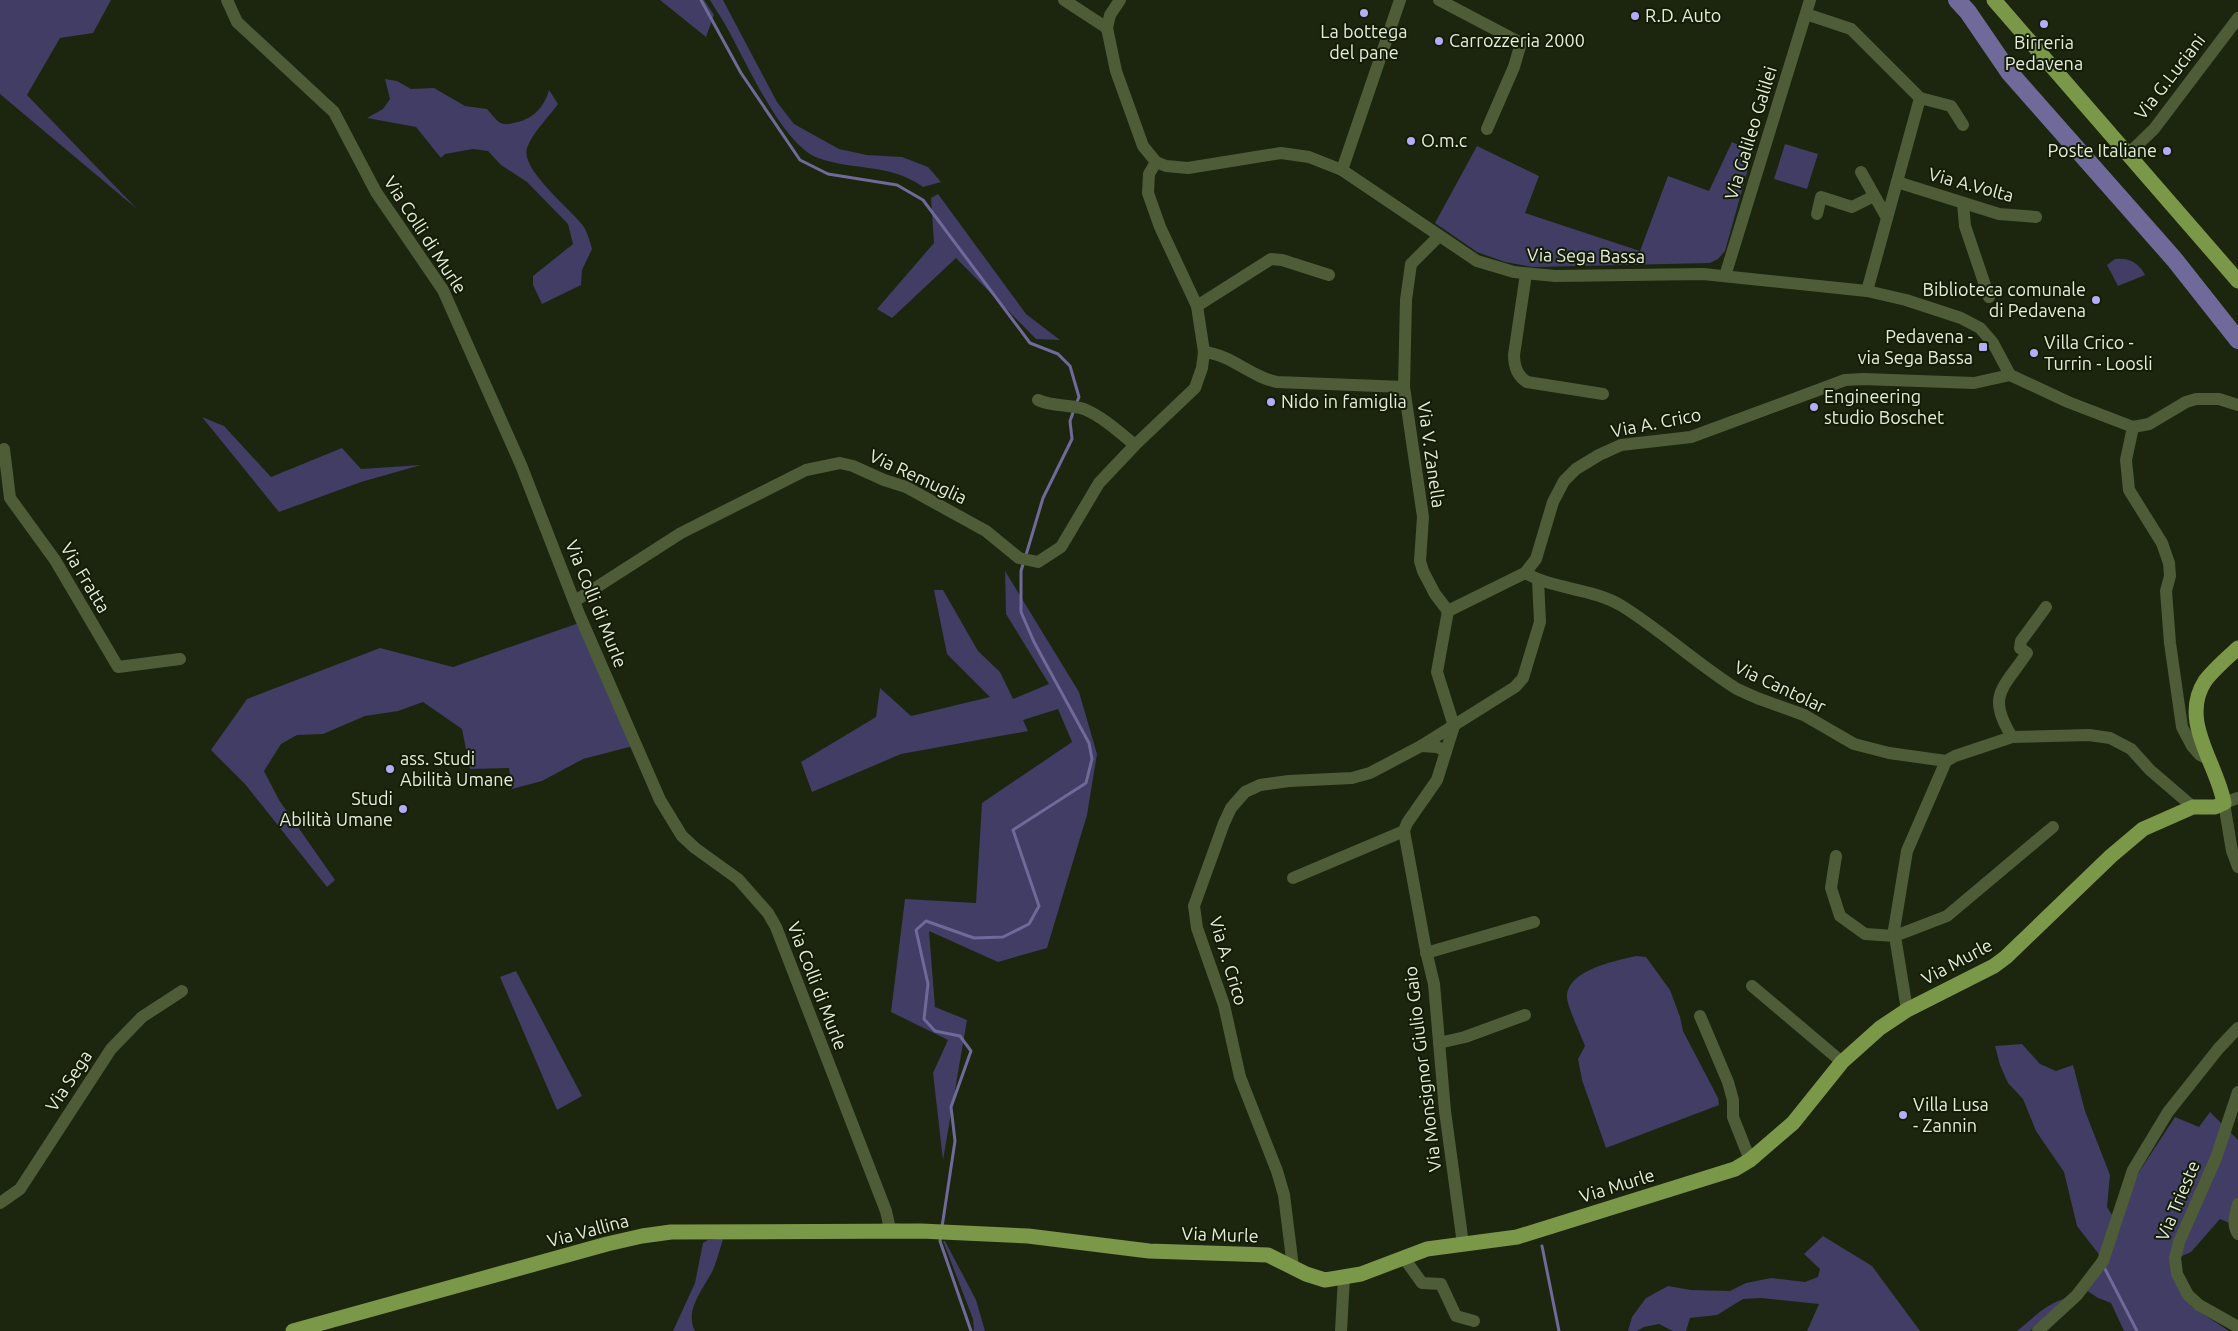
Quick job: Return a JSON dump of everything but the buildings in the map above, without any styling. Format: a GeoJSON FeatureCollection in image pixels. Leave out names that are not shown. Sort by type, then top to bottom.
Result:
{"type":"FeatureCollection","features":[{"type":"Feature","properties":{"kind":"main road"},"geometry":{"type":"LineString","coordinates":[[1994,0],[2238,281]]}},
{"type":"Feature","properties":{"kind":"main road"},"geometry":{"type":"LineString","coordinates":[[2224,803],[2217,775],[2196,724],[2198,697],[2206,680],[2238,648]]}},
{"type":"Feature","properties":{"kind":"main road","name":"Via Murle"},"geometry":{"type":"LineString","coordinates":[[901,1230],[1028,1236],[1149,1251],[1268,1255],[1306,1274],[1325,1280],[1361,1274],[1426,1249],[1517,1237],[1735,1169],[1750,1160],[1799,1116],[1842,1062],[1880,1028],[1908,1010],[1994,966],[2006,957],[2111,856],[2143,829],[2193,807],[2215,807],[2224,803]]}},
{"type":"Feature","properties":{"kind":"main road","name":"Via Vallina"},"geometry":{"type":"LineString","coordinates":[[293,1331],[642,1236],[671,1232],[901,1230]]}},
{"type":"Feature","properties":{"kind":"street","name":"Via Colli di Murle"},"geometry":{"type":"LineString","coordinates":[[227,0],[237,22],[334,112],[376,192],[443,290],[521,465],[575,601],[649,776],[678,830],[695,848],[738,879],[768,913],[776,927],[886,1211],[890,1230],[901,1230]]}},
{"type":"Feature","properties":{"kind":"street"},"geometry":{"type":"LineString","coordinates":[[1064,0],[1107,28]]}},
{"type":"Feature","properties":{"kind":"street"},"geometry":{"type":"LineString","coordinates":[[1120,0],[1110,16],[1107,28],[1112,60],[1124,99],[1143,146],[1156,162]]}},
{"type":"Feature","properties":{"kind":"street"},"geometry":{"type":"LineString","coordinates":[[1342,170],[1400,0]]}},
{"type":"Feature","properties":{"kind":"street"},"geometry":{"type":"LineString","coordinates":[[1439,0],[1521,43],[1514,67],[1487,129]]}},
{"type":"Feature","properties":{"kind":"street","name":"Via Galileo Galilei"},"geometry":{"type":"LineString","coordinates":[[1725,276],[1810,0]]}},
{"type":"Feature","properties":{"kind":"street"},"geometry":{"type":"LineString","coordinates":[[1806,14],[1851,29],[1920,98],[1951,106],[1962,125]]}},
{"type":"Feature","properties":{"kind":"street","name":"Via G.Luciani"},"geometry":{"type":"LineString","coordinates":[[2128,154],[2154,129],[2238,18]]}},
{"type":"Feature","properties":{"kind":"street"},"geometry":{"type":"LineString","coordinates":[[1867,291],[1920,98]]}},
{"type":"Feature","properties":{"kind":"street","name":"Via Sega Bassa"},"geometry":{"type":"LineString","coordinates":[[1156,162],[1166,166],[1188,168],[1281,152],[1309,157],[1342,170],[1478,261],[1501,269],[1526,274],[1564,276],[1703,274],[1867,291],[1951,314],[1974,324],[1991,339],[2010,375]]}},
{"type":"Feature","properties":{"kind":"street","name":"Via Remuglia"},"geometry":{"type":"LineString","coordinates":[[575,601],[681,533],[806,470],[840,464],[854,466],[884,480],[906,487],[978,526],[1019,558],[1032,561],[1044,560],[1061,547],[1099,483],[1135,445],[1195,388],[1202,368],[1204,352],[1197,306],[1160,227],[1148,193],[1148,174],[1156,162]]}},
{"type":"Feature","properties":{"kind":"street"},"geometry":{"type":"LineString","coordinates":[[1861,172],[1887,218]]}},
{"type":"Feature","properties":{"kind":"street","name":"Via A.Volta"},"geometry":{"type":"LineString","coordinates":[[1896,182],[1999,214],[2036,217]]}},
{"type":"Feature","properties":{"kind":"street"},"geometry":{"type":"LineString","coordinates":[[1817,214],[1822,198],[1852,207],[1874,196]]}},
{"type":"Feature","properties":{"kind":"street"},"geometry":{"type":"LineString","coordinates":[[1963,204],[1965,226],[1989,297]]}},
{"type":"Feature","properties":{"kind":"street","name":"Via V. Zanella"},"geometry":{"type":"LineString","coordinates":[[1439,236],[1411,264],[1406,300],[1404,387],[1423,517],[1420,561],[1434,594],[1448,611]]}},
{"type":"Feature","properties":{"kind":"street"},"geometry":{"type":"LineString","coordinates":[[1197,306],[1271,259],[1282,260],[1329,275]]}},
{"type":"Feature","properties":{"kind":"street"},"geometry":{"type":"LineString","coordinates":[[1526,274],[1514,356],[1515,367],[1519,375],[1527,382],[1603,394]]}},
{"type":"Feature","properties":{"kind":"street","name":"Via V. Zanella"},"geometry":{"type":"LineString","coordinates":[[1204,352],[1233,360],[1263,378],[1277,382],[1404,387]]}},
{"type":"Feature","properties":{"kind":"street"},"geometry":{"type":"LineString","coordinates":[[2010,375],[2068,402],[2134,427],[2150,424],[2186,402],[2196,399],[2219,399],[2238,405]]}},
{"type":"Feature","properties":{"kind":"street","name":"Via A. Crico"},"geometry":{"type":"LineString","coordinates":[[1525,573],[1536,559],[1553,502],[1564,481],[1576,470],[1621,445],[1692,437],[1845,380],[1974,383],[2010,375]]}},
{"type":"Feature","properties":{"kind":"street"},"geometry":{"type":"LineString","coordinates":[[1038,400],[1050,406],[1083,409],[1101,418],[1135,445]]}},
{"type":"Feature","properties":{"kind":"street"},"geometry":{"type":"LineString","coordinates":[[2134,427],[2126,460],[2129,490],[2162,543],[2169,564],[2170,576],[2166,591],[2170,643],[2182,727],[2192,746],[2200,755],[2210,760]]}},
{"type":"Feature","properties":{"kind":"street","name":"Via Fratta"},"geometry":{"type":"LineString","coordinates":[[4,449],[10,498],[55,560],[118,668],[180,659]]}},
{"type":"Feature","properties":{"kind":"street"},"geometry":{"type":"LineString","coordinates":[[1293,878],[1404,831],[1407,823],[1433,789],[1454,726],[1437,672],[1448,611],[1525,573]]}},
{"type":"Feature","properties":{"kind":"street","name":"Via Cantolar"},"geometry":{"type":"LineString","coordinates":[[1525,573],[1538,580],[1580,589],[1621,606],[1721,679],[1757,698],[1804,715],[1846,741],[1888,753],[1946,761]]}},
{"type":"Feature","properties":{"kind":"street"},"geometry":{"type":"LineString","coordinates":[[1454,726],[1515,687],[1523,678],[1540,622],[1538,580]]}},
{"type":"Feature","properties":{"kind":"street"},"geometry":{"type":"LineString","coordinates":[[2019,737],[1999,713],[1999,697],[2002,689],[2027,653],[2020,648],[2020,640],[2046,607]]}},
{"type":"Feature","properties":{"kind":"street","name":"Via A. Crico"},"geometry":{"type":"LineString","coordinates":[[1292,1267],[1284,1194],[1277,1171],[1240,1077],[1224,1005],[1198,928],[1194,906],[1224,823],[1231,808],[1245,792],[1260,785],[1289,781],[1352,778],[1370,773],[1454,726]]}},
{"type":"Feature","properties":{"kind":"street"},"geometry":{"type":"LineString","coordinates":[[1908,1010],[1894,930],[1907,851],[1946,761],[1955,756],[2019,737],[2089,735],[2110,738],[2131,749],[2150,770],[2193,807]]}},
{"type":"Feature","properties":{"kind":"street"},"geometry":{"type":"LineString","coordinates":[[1421,746],[1430,746],[1446,752]]}},
{"type":"Feature","properties":{"kind":"street"},"geometry":{"type":"LineString","coordinates":[[2238,798],[2224,803],[2232,851],[2238,867]]}},
{"type":"Feature","properties":{"kind":"street"},"geometry":{"type":"LineString","coordinates":[[1836,856],[1831,888],[1840,916],[1865,934],[1895,936],[1947,916],[2053,827]]}},
{"type":"Feature","properties":{"kind":"street","name":"Via Monsignor Giulio Gaio"},"geometry":{"type":"LineString","coordinates":[[1404,831],[1426,952],[1434,984],[1445,1111],[1462,1244]]}},
{"type":"Feature","properties":{"kind":"street"},"geometry":{"type":"LineString","coordinates":[[1426,952],[1534,922]]}},
{"type":"Feature","properties":{"kind":"street"},"geometry":{"type":"LineString","coordinates":[[1752,986],[1842,1062]]}},
{"type":"Feature","properties":{"kind":"street","name":"Via Sega"},"geometry":{"type":"LineString","coordinates":[[0,1203],[20,1189],[111,1049],[142,1017],[182,991]]}},
{"type":"Feature","properties":{"kind":"street"},"geometry":{"type":"LineString","coordinates":[[1439,1043],[1465,1037],[1525,1015]]}},
{"type":"Feature","properties":{"kind":"street"},"geometry":{"type":"LineString","coordinates":[[1700,1016],[1728,1082],[1733,1100],[1733,1117],[1750,1160]]}},
{"type":"Feature","properties":{"kind":"street"},"geometry":{"type":"LineString","coordinates":[[2038,1331],[2077,1295],[2103,1261],[2133,1170],[2168,1112],[2218,1048],[2238,1028]]}},
{"type":"Feature","properties":{"kind":"street","name":"Via Trieste"},"geometry":{"type":"LineString","coordinates":[[2238,1092],[2219,1150],[2179,1242],[2175,1258],[2177,1274],[2188,1294],[2199,1305],[2238,1327]]}},
{"type":"Feature","properties":{"kind":"street"},"geometry":{"type":"LineString","coordinates":[[2238,1204],[2234,1216],[2236,1232],[2238,1234]]}},
{"type":"Feature","properties":{"kind":"street"},"geometry":{"type":"LineString","coordinates":[[1404,1258],[1422,1283],[1441,1284],[1456,1316],[1474,1321]]}},
{"type":"Feature","properties":{"kind":"street"},"geometry":{"type":"LineString","coordinates":[[1341,1331],[1344,1277]]}},
{"type":"Feature","properties":{"kind":"shaded area"},"geometry":{"type":"Polygon","coordinates":[[[0,0],[111,0],[93,33],[60,38],[27,95],[137,209],[0,94],[0,0]]]}},
{"type":"Feature","properties":{"kind":"shaded area"},"geometry":{"type":"Polygon","coordinates":[[[660,0],[704,0],[714,15],[706,37],[660,0]]]}},
{"type":"Feature","properties":{"kind":"shaded area"},"geometry":{"type":"Polygon","coordinates":[[[710,0],[723,0],[777,102],[794,124],[839,149],[867,155],[902,157],[928,167],[941,182],[923,187],[911,179],[898,174],[832,162],[818,158],[804,150],[791,137],[766,100],[710,0]]]}},
{"type":"Feature","properties":{"kind":"shaded area"},"geometry":{"type":"Polygon","coordinates":[[[385,79],[397,81],[411,89],[434,88],[465,106],[487,109],[497,121],[506,124],[531,116],[540,108],[549,90],[558,104],[533,136],[527,148],[527,157],[539,178],[587,232],[592,249],[582,270],[581,285],[542,304],[533,285],[533,276],[573,244],[568,224],[527,182],[501,165],[488,151],[473,149],[445,154],[441,158],[416,127],[367,118],[383,109],[390,99],[385,79]]]}},
{"type":"Feature","properties":{"kind":"shaded area"},"geometry":{"type":"Polygon","coordinates":[[[1732,142],[1753,151],[1725,251],[1718,259],[1710,263],[1533,267],[1505,262],[1477,252],[1435,223],[1477,146],[1539,176],[1525,213],[1640,251],[1668,176],[1709,191],[1732,142]]]}},
{"type":"Feature","properties":{"kind":"shaded area"},"geometry":{"type":"Polygon","coordinates":[[[1785,144],[1818,154],[1807,189],[1774,179],[1785,144]]]}},
{"type":"Feature","properties":{"kind":"shaded area"},"geometry":{"type":"Polygon","coordinates":[[[938,194],[1026,314],[1060,340],[1036,339],[956,258],[892,318],[877,309],[934,243],[931,198],[938,194]]]}},
{"type":"Feature","properties":{"kind":"shaded area"},"geometry":{"type":"Polygon","coordinates":[[[2115,259],[2125,259],[2133,262],[2145,275],[2118,286],[2107,265],[2115,259]]]}},
{"type":"Feature","properties":{"kind":"shaded area"},"geometry":{"type":"Polygon","coordinates":[[[202,417],[224,426],[271,477],[342,448],[361,469],[421,465],[361,482],[279,512],[202,417]]]}},
{"type":"Feature","properties":{"kind":"shaded area"},"geometry":{"type":"Polygon","coordinates":[[[1005,571],[1079,692],[1097,754],[1087,815],[1047,948],[998,962],[929,931],[935,1007],[967,1020],[943,1160],[933,1073],[948,1040],[891,1012],[905,899],[976,903],[982,803],[1072,742],[1058,709],[1023,720],[1028,731],[901,754],[812,792],[801,762],[876,717],[880,688],[911,716],[990,697],[947,654],[934,590],[943,590],[978,651],[1000,672],[1013,699],[1049,684],[1006,614],[1005,571]]]}},
{"type":"Feature","properties":{"kind":"shaded area"},"geometry":{"type":"Polygon","coordinates":[[[579,623],[633,746],[583,759],[542,781],[512,789],[509,768],[470,769],[462,729],[423,702],[398,711],[365,716],[323,734],[297,735],[281,744],[264,771],[279,800],[335,880],[327,887],[245,784],[211,750],[247,699],[380,648],[453,667],[579,623]]]}},
{"type":"Feature","properties":{"kind":"shaded area"},"geometry":{"type":"Polygon","coordinates":[[[1636,956],[1646,957],[1670,990],[1683,1031],[1718,1098],[1719,1105],[1606,1148],[1582,1080],[1578,1059],[1585,1046],[1567,998],[1569,988],[1574,980],[1583,974],[1593,968],[1636,956]]]}},
{"type":"Feature","properties":{"kind":"shaded area"},"geometry":{"type":"Polygon","coordinates":[[[516,971],[582,1096],[557,1110],[500,977],[516,971]]]}},
{"type":"Feature","properties":{"kind":"shaded area"},"geometry":{"type":"Polygon","coordinates":[[[2022,1044],[2040,1064],[2056,1071],[2073,1065],[2085,1111],[2110,1175],[2107,1207],[2114,1218],[2101,1257],[2077,1226],[2064,1172],[2036,1131],[2023,1099],[2008,1083],[2000,1065],[1995,1046],[2022,1044]]]}},
{"type":"Feature","properties":{"kind":"shaded area"},"geometry":{"type":"Polygon","coordinates":[[[2210,1112],[2238,1140],[2238,1227],[2220,1219],[2191,1252],[2173,1260],[2191,1306],[2229,1331],[2124,1331],[2111,1303],[2098,1298],[2086,1290],[2139,1172],[2175,1117],[2199,1127],[2210,1112]]]}},
{"type":"Feature","properties":{"kind":"shaded area"},"geometry":{"type":"Polygon","coordinates":[[[1823,1236],[1872,1266],[1920,1331],[1807,1331],[1819,1304],[1761,1298],[1743,1299],[1717,1315],[1690,1318],[1686,1331],[1673,1331],[1659,1324],[1644,1327],[1637,1331],[1628,1331],[1632,1317],[1646,1298],[1668,1286],[1691,1290],[1730,1291],[1746,1283],[1771,1278],[1805,1282],[1818,1277],[1820,1269],[1804,1254],[1823,1236]]]}},
{"type":"Feature","properties":{"kind":"shaded area"},"geometry":{"type":"Polygon","coordinates":[[[723,1239],[713,1270],[693,1307],[692,1323],[695,1331],[673,1331],[695,1283],[703,1243],[708,1240],[723,1239]]]}},
{"type":"Feature","properties":{"kind":"shaded area"},"geometry":{"type":"Polygon","coordinates":[[[943,1241],[945,1241],[976,1300],[985,1331],[974,1331],[973,1319],[943,1241]]]}},
{"type":"Feature","properties":{"kind":"shaded area"},"geometry":{"type":"Polygon","coordinates":[[[2067,1298],[2030,1331],[2017,1331],[2053,1303],[2067,1298]]]}},
{"type":"Feature","properties":{"kind":"waterway"},"geometry":{"type":"LineString","coordinates":[[701,0],[741,73],[800,160],[828,174],[897,185],[923,200],[1030,343],[1058,354],[1070,366],[1079,397],[1076,404]]}},
{"type":"Feature","properties":{"kind":"waterway"},"geometry":{"type":"LineString","coordinates":[[1957,0],[1968,12],[2009,72],[2174,259],[2238,340]]}},
{"type":"Feature","properties":{"kind":"waterway"},"geometry":{"type":"LineString","coordinates":[[1026,555],[1043,498],[1072,439],[1070,421],[1074,410]]}},
{"type":"Feature","properties":{"kind":"waterway"},"geometry":{"type":"LineString","coordinates":[[942,1227],[955,1141],[951,1107],[971,1051],[960,1036],[935,1031],[924,1019],[928,984],[916,930],[926,921],[974,938],[1003,937],[1029,924],[1039,906],[1013,830],[1086,783],[1092,759],[1089,743],[1034,642],[1021,612],[1021,571],[1024,561]]}},
{"type":"Feature","properties":{"kind":"waterway"},"geometry":{"type":"LineString","coordinates":[[941,1236],[940,1241],[971,1331]]}},
{"type":"Feature","properties":{"kind":"waterway"},"geometry":{"type":"LineString","coordinates":[[1542,1246],[1559,1331]]}},
{"type":"Feature","properties":{"kind":"waterway"},"geometry":{"type":"LineString","coordinates":[[2104,1267],[2137,1331]]}},
{"type":"Feature","properties":{"kind":"place","name":"La bottega del pane"},"geometry":{"type":"Point","coordinates":[1364,13]}},
{"type":"Feature","properties":{"kind":"place","name":"R.D. Auto"},"geometry":{"type":"Point","coordinates":[1635,16]}},
{"type":"Feature","properties":{"kind":"place","name":"Birreria Pedavena"},"geometry":{"type":"Point","coordinates":[2044,24]}},
{"type":"Feature","properties":{"kind":"place","name":"Carrozzeria 2000"},"geometry":{"type":"Point","coordinates":[1439,41]}},
{"type":"Feature","properties":{"kind":"place","name":"O.m.c"},"geometry":{"type":"Point","coordinates":[1411,141]}},
{"type":"Feature","properties":{"kind":"place","name":"Poste Italiane"},"geometry":{"type":"Point","coordinates":[2167,151]}},
{"type":"Feature","properties":{"kind":"place","name":"Biblioteca comunale di Pedavena"},"geometry":{"type":"Point","coordinates":[2096,300]}},
{"type":"Feature","properties":{"kind":"place","name":"Pedavena - via Sega Bassa"},"geometry":{"type":"Point","coordinates":[1983,347]}},
{"type":"Feature","properties":{"kind":"place","name":"Villa Crico - Turrin - Loosli"},"geometry":{"type":"Point","coordinates":[2034,353]}},
{"type":"Feature","properties":{"kind":"place","name":"Nido in famiglia"},"geometry":{"type":"Point","coordinates":[1271,402]}},
{"type":"Feature","properties":{"kind":"place","name":"Engineering studio Boschet"},"geometry":{"type":"Point","coordinates":[1814,407]}},
{"type":"Feature","properties":{"kind":"place","name":"ass. Studi Abilità Umane"},"geometry":{"type":"Point","coordinates":[390,769]}},
{"type":"Feature","properties":{"kind":"place","name":"Studi Abilità Umane"},"geometry":{"type":"Point","coordinates":[403,809]}},
{"type":"Feature","properties":{"kind":"place","name":"Villa Lusa - Zannin"},"geometry":{"type":"Point","coordinates":[1903,1115]}}]}
